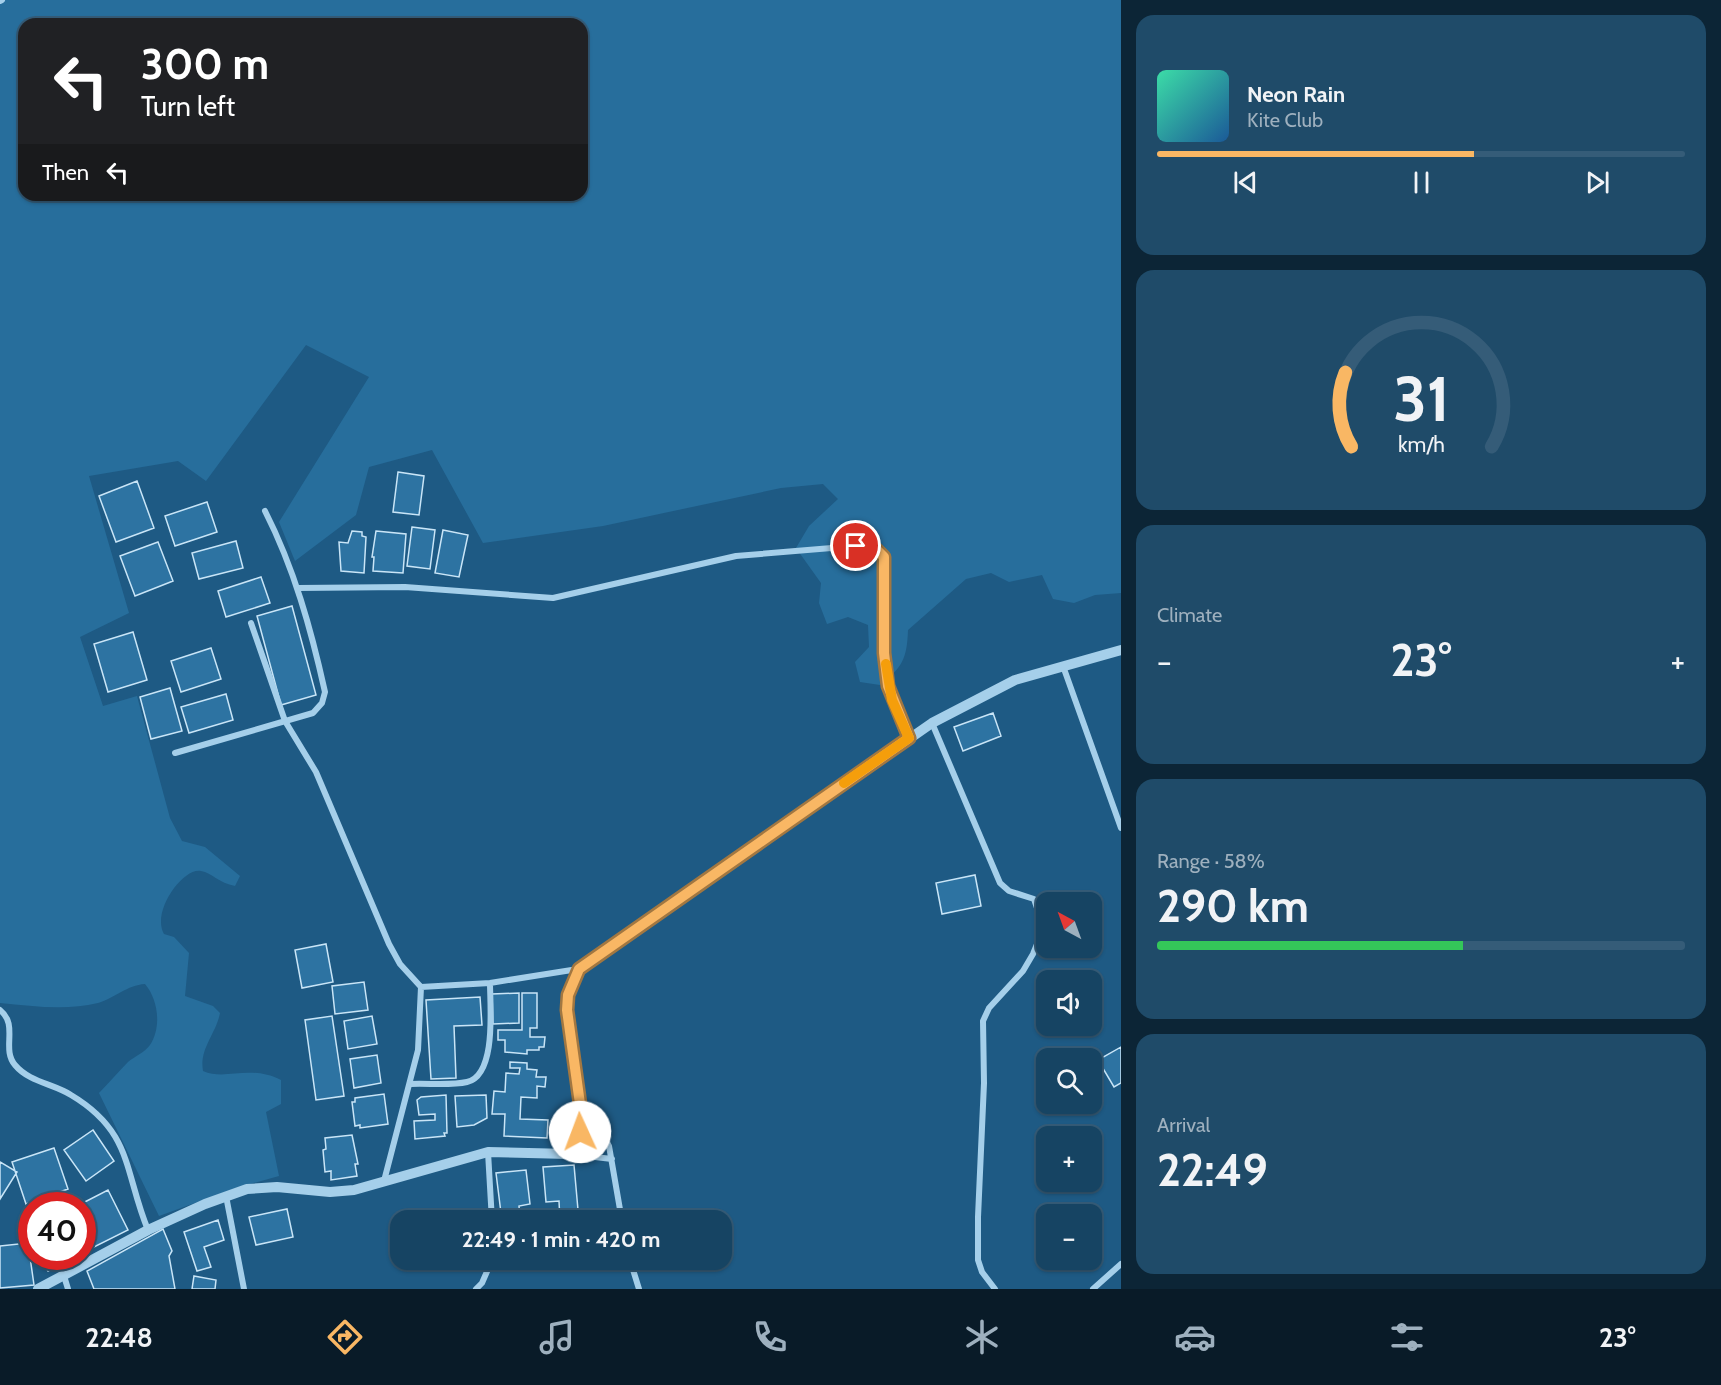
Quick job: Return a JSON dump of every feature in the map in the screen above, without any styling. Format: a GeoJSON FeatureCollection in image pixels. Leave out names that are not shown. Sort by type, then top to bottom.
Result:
{"type":"FeatureCollection","features":[{"type":"Feature","properties":{"kind":"street"},"geometry":{"type":"LineString","coordinates":[[176,753],[314,713],[322,703],[325,692],[298,588],[265,511]]}},
{"type":"Feature","properties":{"kind":"street"},"geometry":{"type":"LineString","coordinates":[[298,588],[405,587],[554,597],[736,556],[868,545],[884,557],[884,653],[888,686],[909,738]]}},
{"type":"Feature","properties":{"kind":"street"},"geometry":{"type":"LineString","coordinates":[[251,623],[285,721],[316,772],[389,944],[400,964],[421,987],[418,1050],[384,1181]]}},
{"type":"Feature","properties":{"kind":"street"},"geometry":{"type":"LineString","coordinates":[[421,987],[490,983],[579,969],[932,723],[1015,680],[1121,650]]}},
{"type":"Feature","properties":{"kind":"street"},"geometry":{"type":"LineString","coordinates":[[1063,666],[1121,828]]}},
{"type":"Feature","properties":{"kind":"street"},"geometry":{"type":"LineString","coordinates":[[932,723],[1000,883],[1009,891],[1034,899],[1040,917],[1040,937],[1034,954],[1023,971],[989,1008],[983,1021],[984,1083],[978,1260],[982,1272],[995,1289]]}},
{"type":"Feature","properties":{"kind":"street"},"geometry":{"type":"LineString","coordinates":[[569,1154],[579,1138],[581,1111],[567,1010],[568,995],[579,969]]}},
{"type":"Feature","properties":{"kind":"street"},"geometry":{"type":"LineString","coordinates":[[411,1084],[468,1082],[477,1076],[487,1059],[490,1034],[490,983]]}},
{"type":"Feature","properties":{"kind":"street"},"geometry":{"type":"LineString","coordinates":[[0,1011],[9,1023],[9,1054],[20,1071],[69,1094],[96,1111],[116,1135],[125,1154],[137,1204],[148,1230]]}},
{"type":"Feature","properties":{"kind":"street"},"geometry":{"type":"LineString","coordinates":[[581,1111],[602,1132],[612,1159],[620,1210]]}},
{"type":"Feature","properties":{"kind":"street"},"geometry":{"type":"LineString","coordinates":[[38,1289],[148,1230],[226,1196],[267,1187],[330,1192],[354,1190],[488,1152],[569,1154],[612,1159]]}},
{"type":"Feature","properties":{"kind":"street"},"geometry":{"type":"LineString","coordinates":[[488,1152],[491,1210]]}},
{"type":"Feature","properties":{"kind":"street"},"geometry":{"type":"LineString","coordinates":[[226,1196],[244,1289]]}},
{"type":"Feature","properties":{"kind":"street"},"geometry":{"type":"LineString","coordinates":[[1094,1289],[1121,1264]]}},
{"type":"Feature","properties":{"kind":"street"},"geometry":{"type":"LineString","coordinates":[[476,1289],[487,1270]]}},
{"type":"Feature","properties":{"kind":"street"},"geometry":{"type":"LineString","coordinates":[[633,1270],[639,1289]]}},
{"type":"Feature","properties":{"kind":"street"},"geometry":{"type":"LineString","coordinates":[[64,1276],[68,1289]]}},
{"type":"Feature","properties":{"kind":"shaded area"},"geometry":{"type":"Polygon","coordinates":[[[0,0],[1121,0],[1121,593],[1095,595],[1074,603],[1053,599],[1042,575],[1009,582],[991,573],[966,579],[908,630],[905,656],[894,673],[880,685],[860,682],[855,662],[869,647],[868,625],[848,617],[827,624],[819,603],[821,583],[796,548],[809,526],[838,499],[823,484],[781,488],[603,526],[483,543],[432,450],[369,467],[356,515],[295,561],[279,522],[369,377],[306,345],[206,481],[178,461],[89,476],[129,613],[80,637],[103,706],[137,696],[170,818],[182,841],[205,847],[240,876],[235,886],[201,871],[186,876],[178,883],[165,903],[161,925],[164,934],[174,937],[189,953],[185,996],[213,1006],[220,1013],[203,1056],[203,1071],[212,1074],[259,1073],[281,1080],[281,1104],[266,1112],[279,1176],[239,1187],[159,1216],[99,1093],[128,1062],[148,1048],[154,1038],[157,1013],[153,997],[145,984],[132,987],[98,1003],[73,1007],[0,1003],[0,0]]]}},
{"type":"Feature","properties":{"kind":"building"},"geometry":{"type":"Polygon","coordinates":[[[398,472],[424,476],[419,515],[393,512],[398,472]]]}},
{"type":"Feature","properties":{"kind":"building"},"geometry":{"type":"Polygon","coordinates":[[[137,481],[154,528],[116,542],[99,496],[137,481]]]}},
{"type":"Feature","properties":{"kind":"building"},"geometry":{"type":"Polygon","coordinates":[[[207,502],[217,532],[175,546],[165,516],[207,502]]]}},
{"type":"Feature","properties":{"kind":"building"},"geometry":{"type":"Polygon","coordinates":[[[412,527],[435,530],[430,569],[407,566],[412,527]]]}},
{"type":"Feature","properties":{"kind":"building"},"geometry":{"type":"Polygon","coordinates":[[[443,530],[468,535],[459,577],[435,573],[443,530]]]}},
{"type":"Feature","properties":{"kind":"building"},"geometry":{"type":"Polygon","coordinates":[[[352,531],[362,532],[362,536],[366,537],[364,573],[341,571],[339,542],[348,543],[352,531]]]}},
{"type":"Feature","properties":{"kind":"building"},"geometry":{"type":"Polygon","coordinates":[[[376,531],[406,534],[403,573],[373,571],[374,557],[372,557],[376,531]]]}},
{"type":"Feature","properties":{"kind":"building"},"geometry":{"type":"Polygon","coordinates":[[[236,541],[243,568],[199,579],[192,553],[236,541]]]}},
{"type":"Feature","properties":{"kind":"building"},"geometry":{"type":"Polygon","coordinates":[[[158,542],[173,581],[135,596],[120,556],[158,542]]]}},
{"type":"Feature","properties":{"kind":"building"},"geometry":{"type":"Polygon","coordinates":[[[261,577],[270,603],[226,617],[218,591],[261,577]]]}},
{"type":"Feature","properties":{"kind":"building"},"geometry":{"type":"Polygon","coordinates":[[[292,606],[316,695],[281,705],[257,616],[292,606]]]}},
{"type":"Feature","properties":{"kind":"building"},"geometry":{"type":"Polygon","coordinates":[[[133,632],[147,680],[108,692],[94,644],[133,632]]]}},
{"type":"Feature","properties":{"kind":"building"},"geometry":{"type":"Polygon","coordinates":[[[211,648],[221,679],[181,692],[171,661],[211,648]]]}},
{"type":"Feature","properties":{"kind":"building"},"geometry":{"type":"Polygon","coordinates":[[[170,688],[182,731],[151,739],[140,697],[170,688]]]}},
{"type":"Feature","properties":{"kind":"building"},"geometry":{"type":"Polygon","coordinates":[[[226,694],[233,720],[189,733],[181,707],[226,694]]]}},
{"type":"Feature","properties":{"kind":"building"},"geometry":{"type":"Polygon","coordinates":[[[993,713],[1001,736],[963,751],[954,727],[993,713]]]}},
{"type":"Feature","properties":{"kind":"building"},"geometry":{"type":"Polygon","coordinates":[[[975,875],[981,906],[942,914],[936,883],[975,875]]]}},
{"type":"Feature","properties":{"kind":"building"},"geometry":{"type":"Polygon","coordinates":[[[326,944],[333,982],[302,988],[295,950],[326,944]]]}},
{"type":"Feature","properties":{"kind":"building"},"geometry":{"type":"Polygon","coordinates":[[[364,982],[368,1010],[335,1014],[332,986],[364,982]]]}},
{"type":"Feature","properties":{"kind":"building"},"geometry":{"type":"Polygon","coordinates":[[[519,993],[519,1023],[493,1024],[492,994],[519,993]]]}},
{"type":"Feature","properties":{"kind":"building"},"geometry":{"type":"Polygon","coordinates":[[[522,993],[537,993],[537,1028],[530,1028],[530,1037],[545,1037],[544,1047],[539,1047],[539,1050],[527,1050],[527,1054],[505,1052],[505,1040],[498,1040],[498,1030],[522,1030],[522,993]]]}},
{"type":"Feature","properties":{"kind":"building"},"geometry":{"type":"Polygon","coordinates":[[[480,997],[482,1025],[454,1026],[456,1078],[431,1079],[426,1000],[480,997]]]}},
{"type":"Feature","properties":{"kind":"building"},"geometry":{"type":"Polygon","coordinates":[[[332,1016],[344,1096],[316,1100],[305,1020],[332,1016]]]}},
{"type":"Feature","properties":{"kind":"building"},"geometry":{"type":"Polygon","coordinates":[[[372,1016],[377,1044],[348,1049],[344,1021],[372,1016]]]}},
{"type":"Feature","properties":{"kind":"building"},"geometry":{"type":"Polygon","coordinates":[[[1121,1047],[1121,1083],[1114,1087],[1102,1067],[1102,1058],[1121,1047]]]}},
{"type":"Feature","properties":{"kind":"building"},"geometry":{"type":"Polygon","coordinates":[[[377,1055],[381,1083],[354,1088],[350,1059],[377,1055]]]}},
{"type":"Feature","properties":{"kind":"building"},"geometry":{"type":"Polygon","coordinates":[[[510,1062],[527,1063],[527,1069],[537,1070],[536,1077],[546,1077],[545,1087],[537,1086],[537,1098],[521,1097],[520,1119],[548,1120],[547,1138],[504,1136],[505,1114],[492,1114],[494,1091],[505,1092],[506,1073],[519,1074],[520,1068],[510,1068],[510,1062]]]}},
{"type":"Feature","properties":{"kind":"building"},"geometry":{"type":"Polygon","coordinates":[[[384,1094],[388,1124],[360,1128],[360,1125],[355,1126],[352,1102],[355,1102],[355,1098],[384,1094]]]}},
{"type":"Feature","properties":{"kind":"building"},"geometry":{"type":"Polygon","coordinates":[[[446,1095],[447,1133],[444,1133],[445,1136],[415,1139],[414,1121],[435,1120],[435,1114],[419,1115],[417,1100],[421,1097],[446,1095]]]}},
{"type":"Feature","properties":{"kind":"building"},"geometry":{"type":"Polygon","coordinates":[[[486,1095],[487,1118],[474,1125],[457,1127],[455,1096],[486,1095]]]}},
{"type":"Feature","properties":{"kind":"building"},"geometry":{"type":"Polygon","coordinates":[[[93,1130],[114,1161],[86,1181],[64,1150],[93,1130]]]}},
{"type":"Feature","properties":{"kind":"building"},"geometry":{"type":"Polygon","coordinates":[[[352,1135],[358,1164],[355,1164],[357,1176],[331,1180],[331,1171],[325,1172],[323,1150],[326,1149],[325,1138],[352,1135]]]}},
{"type":"Feature","properties":{"kind":"building"},"geometry":{"type":"Polygon","coordinates":[[[54,1148],[68,1189],[60,1192],[22,1192],[12,1162],[54,1148]]]}},
{"type":"Feature","properties":{"kind":"building"},"geometry":{"type":"Polygon","coordinates":[[[0,1162],[17,1172],[0,1199],[0,1162]]]}},
{"type":"Feature","properties":{"kind":"building"},"geometry":{"type":"Polygon","coordinates":[[[574,1165],[578,1210],[559,1210],[559,1201],[546,1202],[543,1167],[574,1165]]]}},
{"type":"Feature","properties":{"kind":"building"},"geometry":{"type":"Polygon","coordinates":[[[526,1170],[530,1204],[519,1206],[519,1210],[501,1210],[496,1173],[526,1170]]]}},
{"type":"Feature","properties":{"kind":"building"},"geometry":{"type":"Polygon","coordinates":[[[108,1190],[128,1230],[96,1246],[96,1196],[108,1190]]]}},
{"type":"Feature","properties":{"kind":"building"},"geometry":{"type":"Polygon","coordinates":[[[287,1209],[293,1237],[256,1245],[249,1217],[287,1209]]]}},
{"type":"Feature","properties":{"kind":"building"},"geometry":{"type":"Polygon","coordinates":[[[218,1220],[224,1240],[204,1247],[211,1267],[197,1271],[184,1232],[218,1220]]]}},
{"type":"Feature","properties":{"kind":"building"},"geometry":{"type":"Polygon","coordinates":[[[163,1229],[172,1251],[169,1256],[175,1289],[94,1289],[87,1271],[96,1270],[96,1266],[163,1229]]]}},
{"type":"Feature","properties":{"kind":"building"},"geometry":{"type":"Polygon","coordinates":[[[18,1244],[18,1270],[32,1270],[34,1285],[0,1288],[0,1246],[18,1244]]]}},
{"type":"Feature","properties":{"kind":"building"},"geometry":{"type":"Polygon","coordinates":[[[194,1276],[216,1280],[215,1289],[192,1289],[194,1276]]]}},
{"type":"Feature","properties":{"kind":"slow traffic"},"geometry":{"type":"LineString","coordinates":[[844,783],[909,738],[892,700],[886,664]]}},
{"type":"Feature","properties":{"kind":"route"},"geometry":{"type":"LineString","coordinates":[[580,1132],[581,1111],[567,1010],[568,995],[579,969],[909,738],[888,686],[884,653],[886,568],[884,557],[874,547],[856,546]]}}]}
